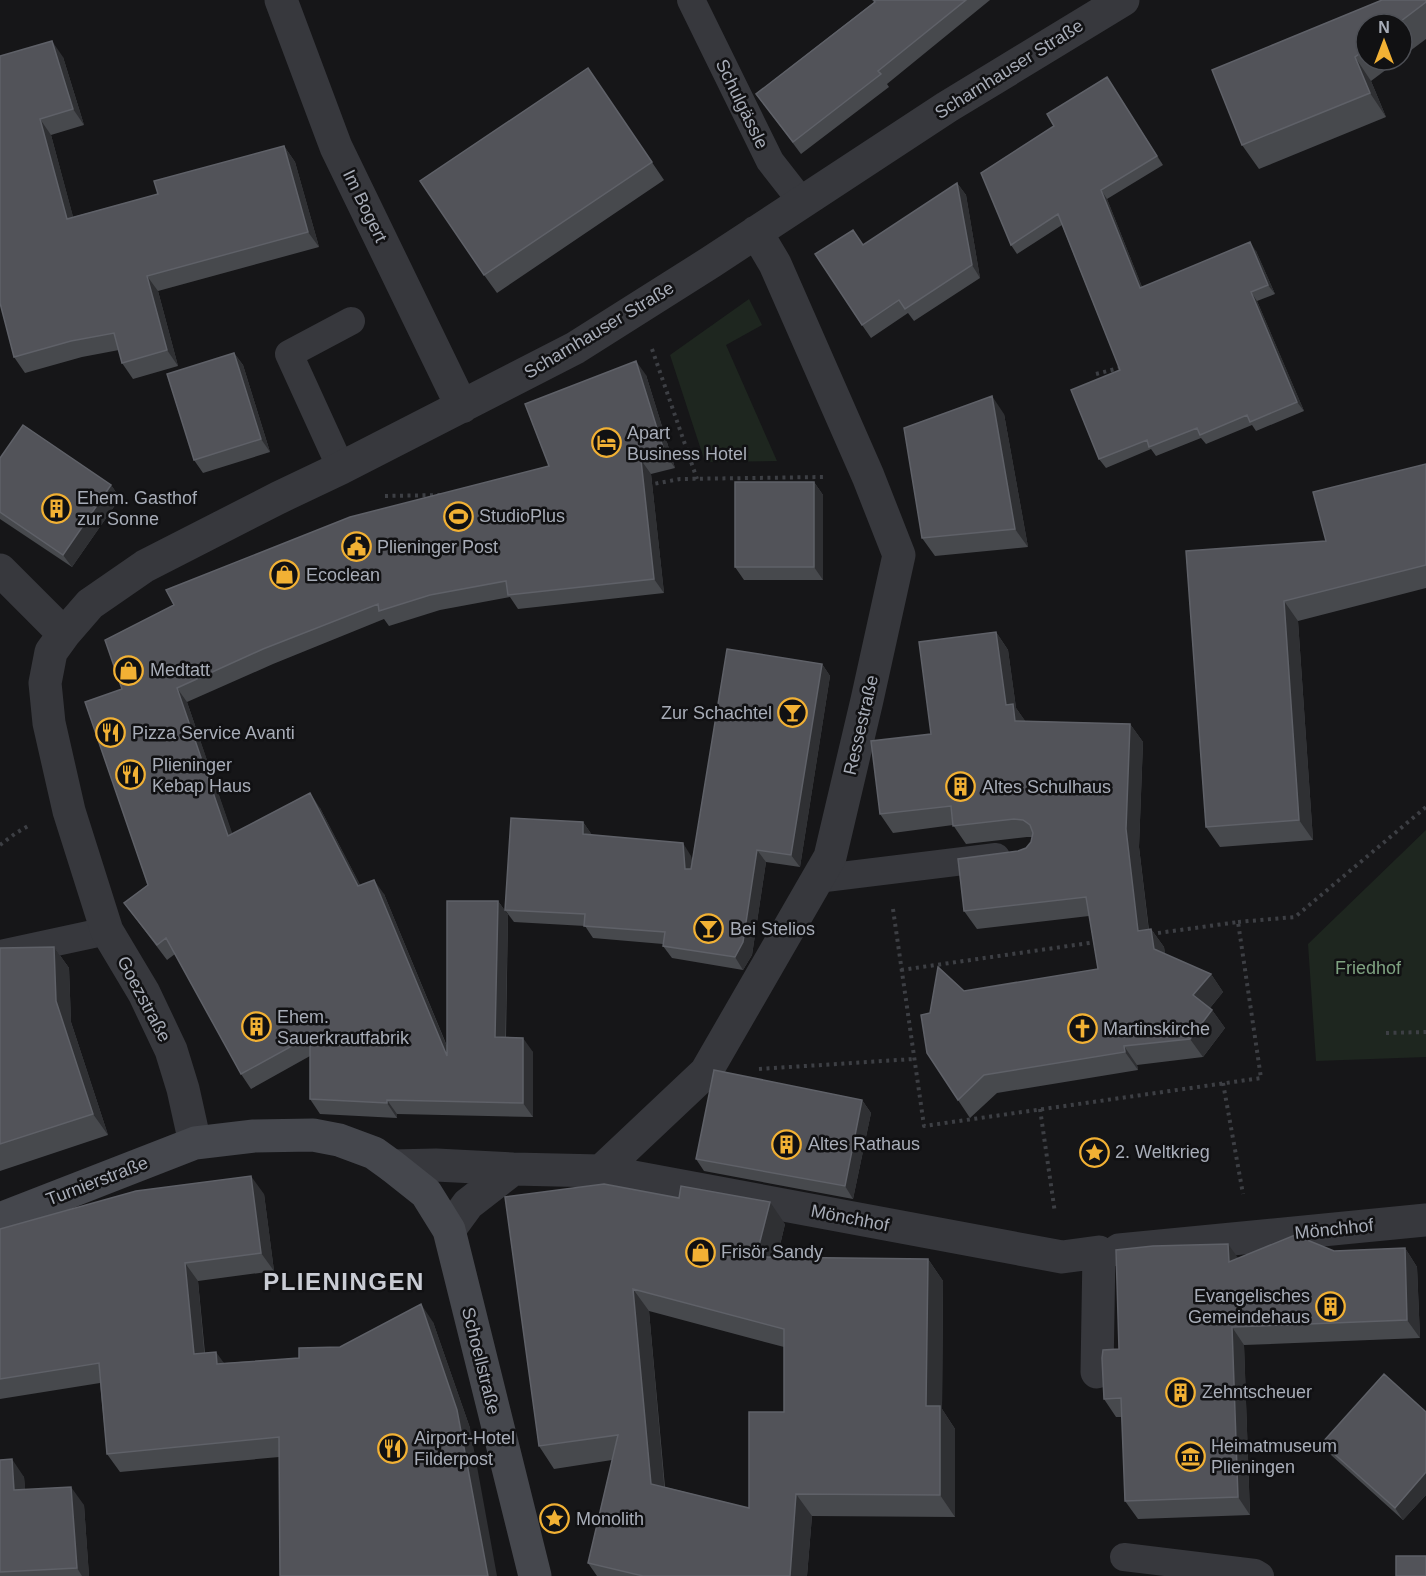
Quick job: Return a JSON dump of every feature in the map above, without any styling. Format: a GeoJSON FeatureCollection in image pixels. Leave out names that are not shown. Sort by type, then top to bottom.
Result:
{"type":"FeatureCollection","features":[{"type":"Feature","properties":{"kind":"main road"},"geometry":{"type":"LineString","coordinates":[[195,1143],[254,1136],[313,1135],[339,1140],[365,1150],[393,1166]]}},
{"type":"Feature","properties":{"kind":"main road","name":"Turnierstraße"},"geometry":{"type":"LineString","coordinates":[[0,1219],[195,1143]]}},
{"type":"Feature","properties":{"kind":"main road","name":"Schoellstraße"},"geometry":{"type":"LineString","coordinates":[[393,1166],[426,1193],[449,1230],[535,1576]]}},
{"type":"Feature","properties":{"kind":"street","name":"Im Bogert"},"geometry":{"type":"LineString","coordinates":[[281,0],[336,147],[462,407]]}},
{"type":"Feature","properties":{"kind":"street","name":"Scharnhauser Straße"},"geometry":{"type":"LineString","coordinates":[[64,634],[90,604],[145,566],[575,348],[947,107],[1123,0]]}},
{"type":"Feature","properties":{"kind":"street","name":"Ressestraße"},"geometry":{"type":"LineString","coordinates":[[601,1171],[706,1072],[830,857],[899,555],[868,476],[775,264],[756,232]]}},
{"type":"Feature","properties":{"kind":"street"},"geometry":{"type":"LineString","coordinates":[[0,570],[64,634]]}},
{"type":"Feature","properties":{"kind":"street","name":"Goezstraße"},"geometry":{"type":"LineString","coordinates":[[64,634],[51,652],[45,683],[49,723],[69,811],[107,932],[144,993],[171,1050],[183,1089],[195,1143]]}},
{"type":"Feature","properties":{"kind":"street"},"geometry":{"type":"LineString","coordinates":[[393,1166],[436,1165],[601,1171]]}},
{"type":"Feature","properties":{"kind":"street"},"geometry":{"type":"LineString","coordinates":[[449,1230],[468,1204],[513,1169]]}},
{"type":"Feature","properties":{"kind":"street","name":"Mönchhof"},"geometry":{"type":"LineString","coordinates":[[601,1171],[1062,1257],[1426,1220]]}},
{"type":"Feature","properties":{"kind":"street"},"geometry":{"type":"LineString","coordinates":[[1097,1372],[1099,1252]]}},
{"type":"Feature","properties":{"kind":"lane","name":"Schulgässle"},"geometry":{"type":"LineString","coordinates":[[691,0],[770,161],[802,202]]}},
{"type":"Feature","properties":{"kind":"lane"},"geometry":{"type":"LineString","coordinates":[[341,468],[289,354],[351,321]]}},
{"type":"Feature","properties":{"kind":"lane"},"geometry":{"type":"LineString","coordinates":[[817,879],[1017,855]]}},
{"type":"Feature","properties":{"kind":"lane"},"geometry":{"type":"LineString","coordinates":[[0,954],[107,932]]}},
{"type":"Feature","properties":{"kind":"lane"},"geometry":{"type":"LineString","coordinates":[[1124,1557],[1255,1573],[1260,1576]]}},
{"type":"Feature","properties":{"kind":"path"},"geometry":{"type":"LineString","coordinates":[[638,309],[697,479]]}},
{"type":"Feature","properties":{"kind":"path"},"geometry":{"type":"LineString","coordinates":[[1096,374],[1129,366]]}},
{"type":"Feature","properties":{"kind":"path"},"geometry":{"type":"LineString","coordinates":[[645,485],[680,479],[868,476]]}},
{"type":"Feature","properties":{"kind":"path"},"geometry":{"type":"LineString","coordinates":[[383,496],[442,495]]}},
{"type":"Feature","properties":{"kind":"path"},"geometry":{"type":"LineString","coordinates":[[1145,935],[1238,921],[1295,917],[1426,807]]}},
{"type":"Feature","properties":{"kind":"path"},"geometry":{"type":"LineString","coordinates":[[897,935],[924,1126],[1261,1078],[1238,921]]}},
{"type":"Feature","properties":{"kind":"path"},"geometry":{"type":"LineString","coordinates":[[901,970],[1099,941]]}},
{"type":"Feature","properties":{"kind":"path"},"geometry":{"type":"LineString","coordinates":[[1386,1033],[1426,1032]]}},
{"type":"Feature","properties":{"kind":"path"},"geometry":{"type":"LineString","coordinates":[[706,1072],[914,1059]]}},
{"type":"Feature","properties":{"kind":"path"},"geometry":{"type":"LineString","coordinates":[[1223,1083],[1242,1185],[1248,1237]]}},
{"type":"Feature","properties":{"kind":"path"},"geometry":{"type":"LineString","coordinates":[[1040,1109],[1062,1257]]}},
{"type":"Feature","properties":{"kind":"green space"},"geometry":{"type":"Polygon","coordinates":[[[749,299],[762,325],[726,345],[777,461],[705,462],[670,355],[749,299]]]}},
{"type":"Feature","properties":{"kind":"green space","name":"Friedhof"},"geometry":{"type":"Polygon","coordinates":[[[1426,830],[1426,1057],[1316,1061],[1308,944],[1426,830]]]}},
{"type":"Feature","properties":{"kind":"building"},"geometry":{"type":"Polygon","coordinates":[[[874,0],[966,0],[878,71],[881,74],[793,142],[756,94],[875,2],[874,0]]]}},
{"type":"Feature","properties":{"kind":"building"},"geometry":{"type":"Polygon","coordinates":[[[1382,0],[1426,0],[1413,12],[1354,12],[1354,72],[1361,72],[1370,93],[1242,145],[1212,70],[1382,0]]]}},
{"type":"Feature","properties":{"kind":"building"},"geometry":{"type":"Polygon","coordinates":[[[52,41],[73,109],[40,119],[67,219],[158,194],[154,181],[284,146],[308,232],[147,276],[167,350],[122,363],[114,333],[71,341],[14,357],[0,303],[0,56],[52,41]]]}},
{"type":"Feature","properties":{"kind":"building"},"geometry":{"type":"Polygon","coordinates":[[[588,68],[652,162],[484,275],[420,181],[588,68]]]}},
{"type":"Feature","properties":{"kind":"building"},"geometry":{"type":"Polygon","coordinates":[[[1107,77],[1157,156],[1101,190],[1140,288],[1250,242],[1268,285],[1251,292],[1297,402],[1250,422],[1247,415],[1200,435],[1197,428],[1149,447],[1147,440],[1099,459],[1071,390],[1120,370],[1058,214],[1011,245],[981,173],[1054,126],[1047,114],[1107,77]]]}},
{"type":"Feature","properties":{"kind":"building"},"geometry":{"type":"Polygon","coordinates":[[[957,183],[972,265],[905,309],[899,300],[862,325],[815,254],[853,230],[863,245],[957,183]]]}},
{"type":"Feature","properties":{"kind":"building"},"geometry":{"type":"Polygon","coordinates":[[[234,353],[261,439],[194,460],[167,374],[234,353]]]}},
{"type":"Feature","properties":{"kind":"building"},"geometry":{"type":"Polygon","coordinates":[[[636,361],[665,454],[641,460],[654,579],[508,595],[506,581],[430,595],[379,611],[378,604],[263,649],[177,688],[228,836],[310,793],[358,886],[374,880],[447,1056],[447,901],[498,901],[495,1037],[523,1038],[523,1103],[387,1100],[387,1103],[310,1099],[310,1036],[241,1074],[166,938],[157,945],[124,903],[148,885],[85,702],[122,689],[105,640],[174,605],[166,590],[350,517],[549,466],[525,404],[636,361]]]}},
{"type":"Feature","properties":{"kind":"building"},"geometry":{"type":"Polygon","coordinates":[[[992,396],[1015,529],[922,538],[904,428],[992,396]]]}},
{"type":"Feature","properties":{"kind":"building","name":"Ehem. Gasthof zur Sonne"},"geometry":{"type":"Polygon","coordinates":[[[23,425],[111,485],[63,555],[0,512],[0,458],[23,425]]]}},
{"type":"Feature","properties":{"kind":"building"},"geometry":{"type":"Polygon","coordinates":[[[1426,464],[1426,565],[1284,601],[1299,820],[1206,827],[1186,551],[1326,541],[1313,492],[1426,464]]]}},
{"type":"Feature","properties":{"kind":"building"},"geometry":{"type":"Polygon","coordinates":[[[735,482],[814,482],[814,567],[735,567],[735,482]]]}},
{"type":"Feature","properties":{"kind":"building"},"geometry":{"type":"Polygon","coordinates":[[[996,632],[1006,705],[1013,704],[1015,721],[1130,724],[1126,829],[1138,931],[1151,929],[1154,949],[1211,974],[1193,995],[1212,1010],[1190,1039],[1124,1046],[1125,1052],[984,1075],[958,1100],[927,1053],[921,1015],[930,1013],[938,967],[964,991],[1098,969],[1086,897],[964,911],[958,859],[1026,848],[1031,842],[1033,833],[1030,825],[1023,820],[953,826],[951,806],[880,814],[871,741],[931,734],[919,642],[996,632]]]}},
{"type":"Feature","properties":{"kind":"building"},"geometry":{"type":"Polygon","coordinates":[[[727,649],[822,664],[791,855],[757,850],[743,942],[735,957],[663,946],[665,932],[584,926],[585,914],[505,910],[511,818],[583,822],[583,834],[683,843],[685,869],[691,869],[727,649]]]}},
{"type":"Feature","properties":{"kind":"building"},"geometry":{"type":"Polygon","coordinates":[[[54,947],[56,1001],[93,1114],[0,1144],[0,948],[54,947]]]}},
{"type":"Feature","properties":{"kind":"building","name":"Altes Rathaus"},"geometry":{"type":"Polygon","coordinates":[[[714,1070],[862,1100],[845,1186],[696,1159],[714,1070]]]}},
{"type":"Feature","properties":{"kind":"building"},"geometry":{"type":"Polygon","coordinates":[[[251,1176],[261,1253],[185,1263],[194,1354],[216,1352],[217,1364],[299,1358],[299,1348],[340,1347],[421,1304],[457,1410],[488,1576],[280,1576],[279,1437],[107,1454],[99,1363],[0,1379],[0,1229],[136,1191],[251,1176]]]}},
{"type":"Feature","properties":{"kind":"building"},"geometry":{"type":"Polygon","coordinates":[[[604,1184],[679,1198],[681,1186],[770,1202],[756,1257],[928,1259],[926,1406],[940,1406],[940,1495],[796,1494],[790,1576],[643,1576],[588,1563],[618,1435],[539,1446],[505,1197],[604,1184]],[[633,1289],[651,1484],[749,1508],[749,1412],[784,1412],[784,1329],[633,1289]]]}},
{"type":"Feature","properties":{"kind":"building"},"geometry":{"type":"Polygon","coordinates":[[[1295,1235],[1334,1251],[1405,1248],[1407,1320],[1232,1327],[1238,1497],[1125,1501],[1121,1398],[1104,1399],[1102,1358],[1103,1350],[1119,1349],[1116,1250],[1153,1246],[1228,1244],[1229,1262],[1295,1235]]]}},
{"type":"Feature","properties":{"kind":"building"},"geometry":{"type":"Polygon","coordinates":[[[1384,1374],[1426,1412],[1426,1472],[1395,1508],[1322,1443],[1384,1374]]]}},
{"type":"Feature","properties":{"kind":"building"},"geometry":{"type":"Polygon","coordinates":[[[12,1459],[14,1490],[71,1487],[77,1568],[0,1572],[0,1460],[12,1459]]]}},
{"type":"Feature","properties":{"kind":"building"},"geometry":{"type":"Polygon","coordinates":[[[1396,1556],[1426,1556],[1426,1576],[1396,1576],[1396,1556]]]}},
{"type":"Feature","properties":{"kind":"place","name":"Apart Business Hotel"},"geometry":{"type":"Point","coordinates":[606,443]}},
{"type":"Feature","properties":{"kind":"place","name":"Ehem. Gasthof zur Sonne"},"geometry":{"type":"Point","coordinates":[56,508]}},
{"type":"Feature","properties":{"kind":"place","name":"StudioPlus"},"geometry":{"type":"Point","coordinates":[458,516]}},
{"type":"Feature","properties":{"kind":"place","name":"Plieninger Post"},"geometry":{"type":"Point","coordinates":[356,547]}},
{"type":"Feature","properties":{"kind":"place","name":"Ecoclean"},"geometry":{"type":"Point","coordinates":[285,575]}},
{"type":"Feature","properties":{"kind":"place","name":"Medtatt"},"geometry":{"type":"Point","coordinates":[129,670]}},
{"type":"Feature","properties":{"kind":"place","name":"Zur Schachtel"},"geometry":{"type":"Point","coordinates":[793,713]}},
{"type":"Feature","properties":{"kind":"place","name":"Pizza Service Avanti"},"geometry":{"type":"Point","coordinates":[111,733]}},
{"type":"Feature","properties":{"kind":"place","name":"Plieninger Kebap Haus"},"geometry":{"type":"Point","coordinates":[131,775]}},
{"type":"Feature","properties":{"kind":"place","name":"Altes Schulhaus"},"geometry":{"type":"Point","coordinates":[961,787]}},
{"type":"Feature","properties":{"kind":"place","name":"Bei Stelios"},"geometry":{"type":"Point","coordinates":[709,929]}},
{"type":"Feature","properties":{"kind":"place","name":"Ehem. Sauerkrautfabrik"},"geometry":{"type":"Point","coordinates":[256,1027]}},
{"type":"Feature","properties":{"kind":"place","name":"Martinskirche"},"geometry":{"type":"Point","coordinates":[1082,1029]}},
{"type":"Feature","properties":{"kind":"place","name":"Altes Rathaus"},"geometry":{"type":"Point","coordinates":[787,1144]}},
{"type":"Feature","properties":{"kind":"place","name":"2. Weltkrieg"},"geometry":{"type":"Point","coordinates":[1094,1152]}},
{"type":"Feature","properties":{"kind":"place","name":"Frisör Sandy"},"geometry":{"type":"Point","coordinates":[700,1252]}},
{"type":"Feature","properties":{"kind":"place","name":"Evangelisches Gemeindehaus"},"geometry":{"type":"Point","coordinates":[1331,1306]}},
{"type":"Feature","properties":{"kind":"place","name":"Zehntscheuer"},"geometry":{"type":"Point","coordinates":[1181,1392]}},
{"type":"Feature","properties":{"kind":"place","name":"Airport-Hotel Filderpost"},"geometry":{"type":"Point","coordinates":[393,1448]}},
{"type":"Feature","properties":{"kind":"place","name":"Heimatmuseum Plieningen"},"geometry":{"type":"Point","coordinates":[1190,1456]}},
{"type":"Feature","properties":{"kind":"place","name":"Monolith"},"geometry":{"type":"Point","coordinates":[555,1519]}},
{"type":"Feature","properties":{"kind":"district","name":"PLIENINGEN"},"geometry":{"type":"Point","coordinates":[344,1281]}}]}
